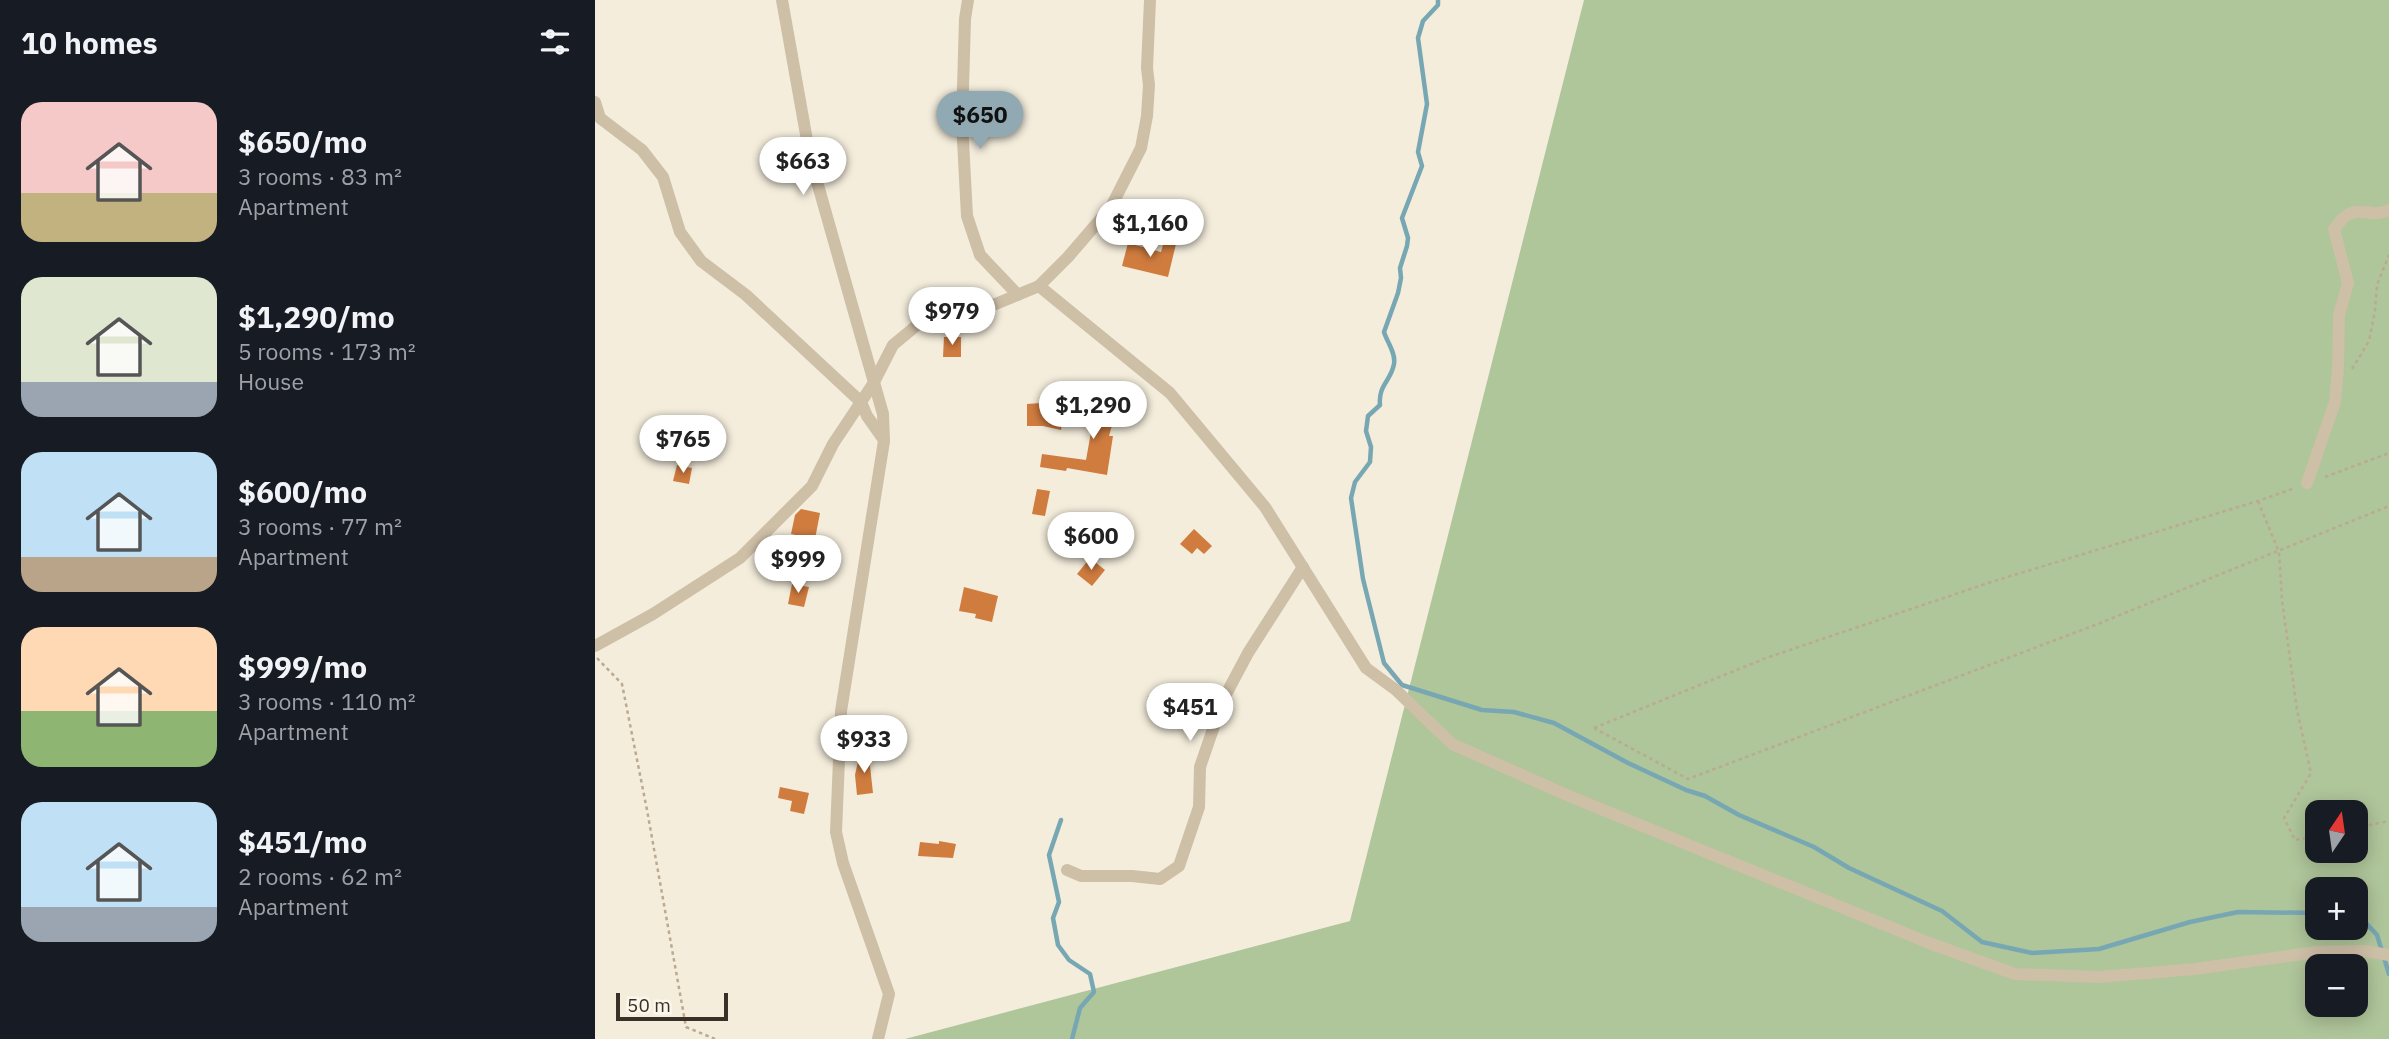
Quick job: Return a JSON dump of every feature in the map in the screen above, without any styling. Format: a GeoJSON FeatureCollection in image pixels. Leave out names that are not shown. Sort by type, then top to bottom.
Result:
{"type":"FeatureCollection","features":[{"type":"Feature","properties":{"kind":"street"},"geometry":{"type":"LineString","coordinates":[[782,0],[810,157],[883,414],[884,441],[841,711],[836,832],[843,863],[889,993],[878,1039]]}},
{"type":"Feature","properties":{"kind":"street"},"geometry":{"type":"LineString","coordinates":[[968,0],[962,122],[967,216],[980,255],[1018,295]]}},
{"type":"Feature","properties":{"kind":"street"},"geometry":{"type":"LineString","coordinates":[[595,646],[653,614],[740,558],[812,486],[833,444],[873,384],[893,345],[922,321],[981,310],[1039,286],[1069,257],[1111,207],[1141,148],[1149,85],[1147,68],[1150,0]]}},
{"type":"Feature","properties":{"kind":"street"},"geometry":{"type":"LineString","coordinates":[[595,102],[600,118],[642,150],[663,177],[680,232],[701,261],[746,295],[861,402],[884,441]]}},
{"type":"Feature","properties":{"kind":"street"},"geometry":{"type":"LineString","coordinates":[[2307,483],[2335,402],[2339,315],[2348,283],[2334,229],[2343,216],[2358,211],[2389,210]]}},
{"type":"Feature","properties":{"kind":"street"},"geometry":{"type":"LineString","coordinates":[[1039,286],[1170,393],[1265,507],[1366,668],[1396,690],[1452,744],[1569,796],[1942,948],[2015,974],[2099,976],[2195,969],[2317,952],[2365,951],[2389,955]]}},
{"type":"Feature","properties":{"kind":"street"},"geometry":{"type":"LineString","coordinates":[[1067,870],[1081,876],[1160,879],[1179,866],[1199,807],[1200,767],[1223,700],[1248,653],[1303,567]]}},
{"type":"Feature","properties":{"kind":"path"},"geometry":{"type":"LineString","coordinates":[[2350,373],[2369,341],[2377,285],[2389,255]]}},
{"type":"Feature","properties":{"kind":"path"},"geometry":{"type":"LineString","coordinates":[[2389,453],[2258,501],[1991,582],[1779,653],[1594,728],[1688,779],[2095,625],[2389,506]]}},
{"type":"Feature","properties":{"kind":"path"},"geometry":{"type":"LineString","coordinates":[[2258,501],[2279,552],[2282,600],[2297,710],[2311,773],[2284,818],[2295,840],[2305,838]]}},
{"type":"Feature","properties":{"kind":"path"},"geometry":{"type":"LineString","coordinates":[[595,655],[622,684],[686,1027],[715,1039]]}},
{"type":"Feature","properties":{"kind":"path"},"geometry":{"type":"LineString","coordinates":[[2368,825],[2389,821]]}},
{"type":"Feature","properties":{"kind":"green space"},"geometry":{"type":"Polygon","coordinates":[[[1584,0],[2389,0],[2389,1039],[905,1039],[1350,921],[1584,0]]]}},
{"type":"Feature","properties":{"kind":"building"},"geometry":{"type":"Polygon","coordinates":[[[1164,241],[1176,244],[1168,277],[1122,266],[1128,243],[1161,252],[1164,241]]]}},
{"type":"Feature","properties":{"kind":"building"},"geometry":{"type":"Polygon","coordinates":[[[944,337],[961,337],[961,357],[943,357],[944,337]]]}},
{"type":"Feature","properties":{"kind":"building"},"geometry":{"type":"Polygon","coordinates":[[[1104,387],[1122,390],[1109,436],[1113,436],[1107,475],[1067,468],[1066,471],[1040,467],[1042,454],[1086,460],[1091,432],[1096,433],[1104,387]]]}},
{"type":"Feature","properties":{"kind":"building"},"geometry":{"type":"Polygon","coordinates":[[[1041,403],[1042,413],[1063,418],[1061,430],[1027,426],[1027,404],[1041,403]]]}},
{"type":"Feature","properties":{"kind":"building"},"geometry":{"type":"Polygon","coordinates":[[[677,465],[692,468],[689,484],[673,481],[677,465]]]}},
{"type":"Feature","properties":{"kind":"building"},"geometry":{"type":"Polygon","coordinates":[[[1037,489],[1050,491],[1045,516],[1032,514],[1037,489]]]}},
{"type":"Feature","properties":{"kind":"building"},"geometry":{"type":"Polygon","coordinates":[[[801,509],[820,513],[815,539],[791,534],[795,515],[801,509]]]}},
{"type":"Feature","properties":{"kind":"building"},"geometry":{"type":"Polygon","coordinates":[[[1194,529],[1212,546],[1204,554],[1197,548],[1192,554],[1180,544],[1194,529]]]}},
{"type":"Feature","properties":{"kind":"building"},"geometry":{"type":"Polygon","coordinates":[[[1090,558],[1105,570],[1092,586],[1077,574],[1090,558]]]}},
{"type":"Feature","properties":{"kind":"building"},"geometry":{"type":"Polygon","coordinates":[[[792,584],[809,587],[804,607],[788,604],[792,584]]]}},
{"type":"Feature","properties":{"kind":"building"},"geometry":{"type":"Polygon","coordinates":[[[964,587],[998,596],[992,622],[975,618],[976,614],[959,611],[964,587]]]}},
{"type":"Feature","properties":{"kind":"building"},"geometry":{"type":"Polygon","coordinates":[[[1148,696],[1166,696],[1166,711],[1147,711],[1148,696]]]}},
{"type":"Feature","properties":{"kind":"building"},"geometry":{"type":"Polygon","coordinates":[[[860,752],[872,755],[870,766],[873,793],[857,795],[855,775],[860,752]]]}},
{"type":"Feature","properties":{"kind":"building"},"geometry":{"type":"Polygon","coordinates":[[[780,787],[809,793],[804,814],[790,811],[792,801],[778,798],[780,787]]]}},
{"type":"Feature","properties":{"kind":"building"},"geometry":{"type":"Polygon","coordinates":[[[939,841],[956,844],[953,858],[918,856],[920,842],[939,844],[939,841]]]}},
{"type":"Feature","properties":{"kind":"waterway"},"geometry":{"type":"LineString","coordinates":[[1438,0],[1438,5],[1423,21],[1418,38],[1427,104],[1418,152],[1422,166],[1402,218],[1408,238],[1400,268],[1401,278],[1384,332],[1393,352],[1394,364],[1381,393],[1380,405],[1368,416],[1366,431],[1371,447],[1370,462],[1355,482],[1351,498],[1363,579],[1384,663],[1402,685],[1482,710],[1514,712],[1554,723],[1628,763],[1814,847],[1849,868],[1942,911],[1982,942],[2032,953],[2099,949],[2190,922],[2238,912],[2305,913]]}},
{"type":"Feature","properties":{"kind":"waterway"},"geometry":{"type":"LineString","coordinates":[[1061,820],[1049,855],[1059,902],[1053,918],[1058,945],[1069,960],[1090,974],[1094,992],[1080,1008],[1072,1039]]}},
{"type":"Feature","properties":{"kind":"waterway"},"geometry":{"type":"LineString","coordinates":[[2368,925],[2377,935],[2389,974]]}}]}
